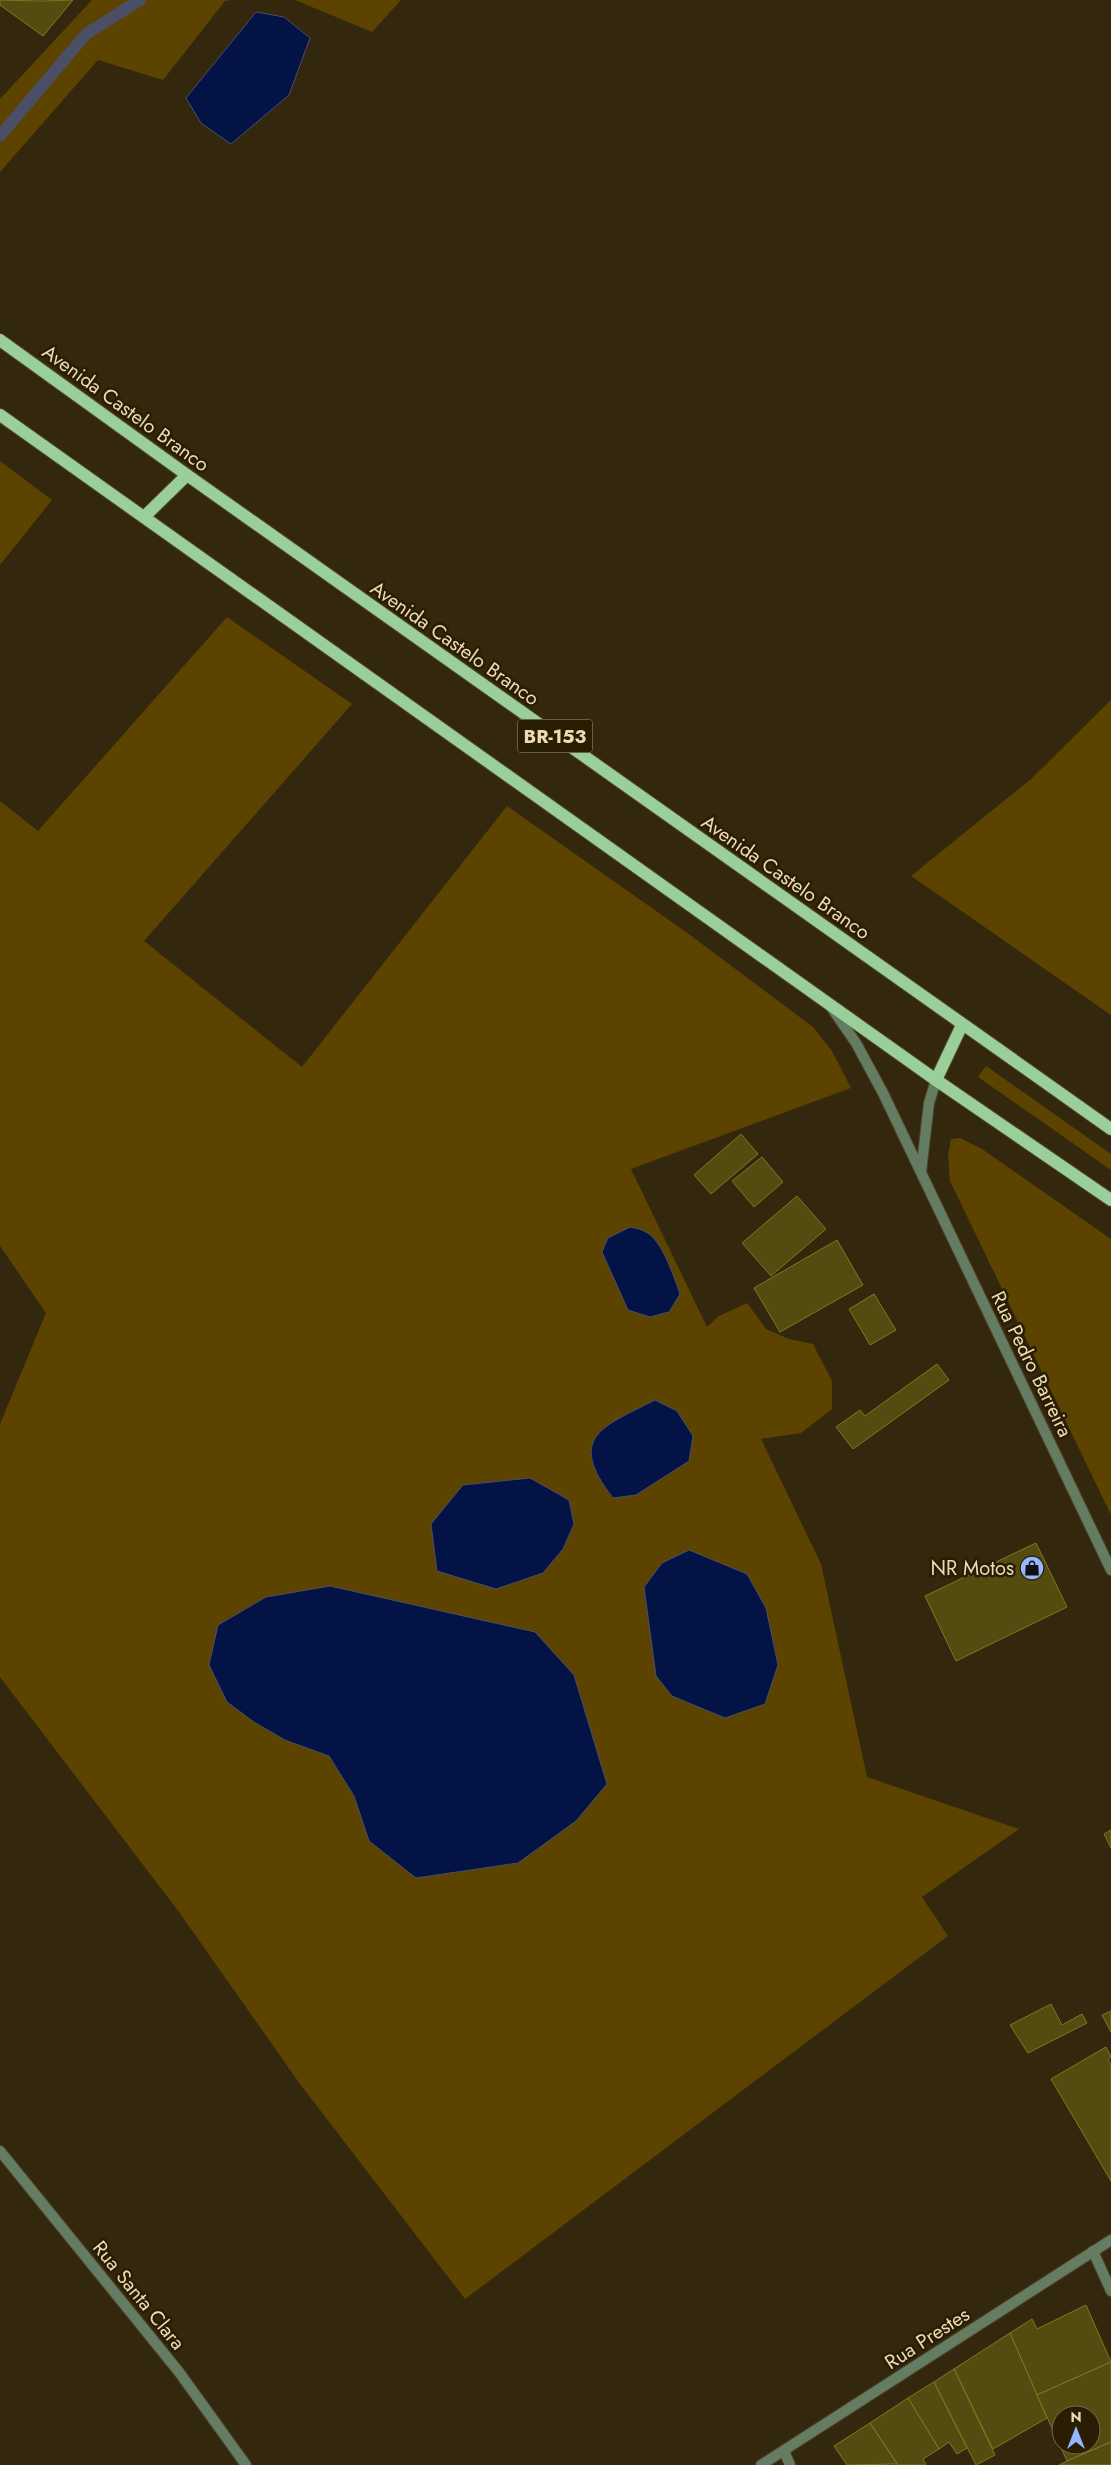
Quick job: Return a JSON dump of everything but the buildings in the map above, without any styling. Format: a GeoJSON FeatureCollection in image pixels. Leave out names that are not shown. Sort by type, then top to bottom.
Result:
{"type":"FeatureCollection","features":[{"type":"Feature","properties":{"kind":"main road","name":"Avenida Castelo Branco"},"geometry":{"type":"LineString","coordinates":[[0,340],[187,475],[1111,1129]]}},
{"type":"Feature","properties":{"kind":"main road","name":"BR-153"},"geometry":{"type":"LineString","coordinates":[[0,415],[828,1004],[1111,1200]]}},
{"type":"Feature","properties":{"kind":"main road"},"geometry":{"type":"LineString","coordinates":[[144,517],[187,475]]}},
{"type":"Feature","properties":{"kind":"main road"},"geometry":{"type":"LineString","coordinates":[[936,1080],[962,1025]]}},
{"type":"Feature","properties":{"kind":"street","name":"Rua Pedro Barreira"},"geometry":{"type":"LineString","coordinates":[[828,1004],[860,1052],[921,1172],[1111,1570]]}},
{"type":"Feature","properties":{"kind":"street"},"geometry":{"type":"LineString","coordinates":[[921,1172],[929,1103],[936,1080]]}},
{"type":"Feature","properties":{"kind":"street","name":"Rua Santa Clara"},"geometry":{"type":"LineString","coordinates":[[0,2150],[179,2372],[246,2465]]}},
{"type":"Feature","properties":{"kind":"street","name":"Rua Prestes"},"geometry":{"type":"LineString","coordinates":[[761,2465],[1111,2240]]}},
{"type":"Feature","properties":{"kind":"street"},"geometry":{"type":"LineString","coordinates":[[1093,2251],[1111,2291]]}},
{"type":"Feature","properties":{"kind":"street"},"geometry":{"type":"LineString","coordinates":[[784,2451],[790,2465]]}},
{"type":"Feature","properties":{"kind":"shaded area"},"geometry":{"type":"Polygon","coordinates":[[[92,0],[232,0],[225,1],[163,80],[98,60],[0,172],[0,99],[92,0]]]}},
{"type":"Feature","properties":{"kind":"shaded area"},"geometry":{"type":"Polygon","coordinates":[[[295,0],[401,0],[372,32],[295,0]]]}},
{"type":"Feature","properties":{"kind":"shaded area"},"geometry":{"type":"Polygon","coordinates":[[[256,12],[284,17],[310,38],[289,95],[231,144],[201,123],[186,98],[256,12]]]}},
{"type":"Feature","properties":{"kind":"shaded area"},"geometry":{"type":"Polygon","coordinates":[[[0,461],[52,500],[0,565],[0,461]]]}},
{"type":"Feature","properties":{"kind":"shaded area"},"geometry":{"type":"Polygon","coordinates":[[[227,617],[352,704],[144,941],[302,1067],[507,806],[686,932],[813,1027],[832,1051],[851,1088],[631,1169],[707,1327],[719,1316],[747,1303],[766,1329],[789,1339],[813,1344],[832,1381],[832,1409],[801,1433],[761,1439],[821,1564],[867,1777],[1019,1829],[922,1897],[948,1936],[465,2299],[300,2084],[179,1912],[0,1677],[0,1424],[46,1313],[0,1246],[0,801],[38,831],[227,617]],[[574,1675],[227,1702],[254,1722],[285,1740],[329,1756],[354,1796],[369,1841],[467,1870],[518,1863],[587,1721],[574,1675]]]}},
{"type":"Feature","properties":{"kind":"shaded area"},"geometry":{"type":"Polygon","coordinates":[[[1111,700],[1111,1015],[911,876],[1031,779],[1111,700]]]}},
{"type":"Feature","properties":{"kind":"shaded area"},"geometry":{"type":"Polygon","coordinates":[[[986,1066],[1111,1154],[1111,1170],[978,1077],[986,1066]]]}},
{"type":"Feature","properties":{"kind":"shaded area"},"geometry":{"type":"Polygon","coordinates":[[[960,1138],[982,1149],[1111,1239],[1111,1515],[950,1181],[948,1155],[951,1139],[960,1138]]]}},
{"type":"Feature","properties":{"kind":"shaded area"},"geometry":{"type":"Polygon","coordinates":[[[630,1227],[642,1230],[652,1236],[667,1260],[680,1294],[669,1312],[650,1317],[628,1310],[602,1252],[608,1238],[630,1227]]]}},
{"type":"Feature","properties":{"kind":"shaded area"},"geometry":{"type":"Polygon","coordinates":[[[655,1400],[677,1411],[693,1436],[689,1461],[636,1495],[613,1498],[599,1477],[592,1461],[592,1447],[596,1436],[619,1418],[655,1400]]]}},
{"type":"Feature","properties":{"kind":"shaded area"},"geometry":{"type":"Polygon","coordinates":[[[530,1478],[569,1500],[574,1524],[563,1549],[543,1573],[496,1589],[437,1571],[431,1524],[463,1485],[530,1478]]]}},
{"type":"Feature","properties":{"kind":"shaded area"},"geometry":{"type":"Polygon","coordinates":[[[689,1550],[747,1574],[766,1608],[778,1665],[765,1704],[725,1718],[672,1696],[656,1676],[644,1587],[662,1563],[689,1550]]]}},
{"type":"Feature","properties":{"kind":"shaded area"},"geometry":{"type":"Polygon","coordinates":[[[330,1586],[535,1632],[574,1675],[607,1784],[576,1821],[518,1863],[416,1878],[369,1841],[354,1796],[329,1756],[285,1740],[254,1722],[227,1702],[209,1665],[218,1625],[266,1597],[330,1586]]]}},
{"type":"Feature","properties":{"kind":"waterway"},"geometry":{"type":"LineString","coordinates":[[0,136],[86,34],[140,0]]}},
{"type":"Feature","properties":{"kind":"place","name":"NR Motos"},"geometry":{"type":"Point","coordinates":[1032,1568]}}]}
